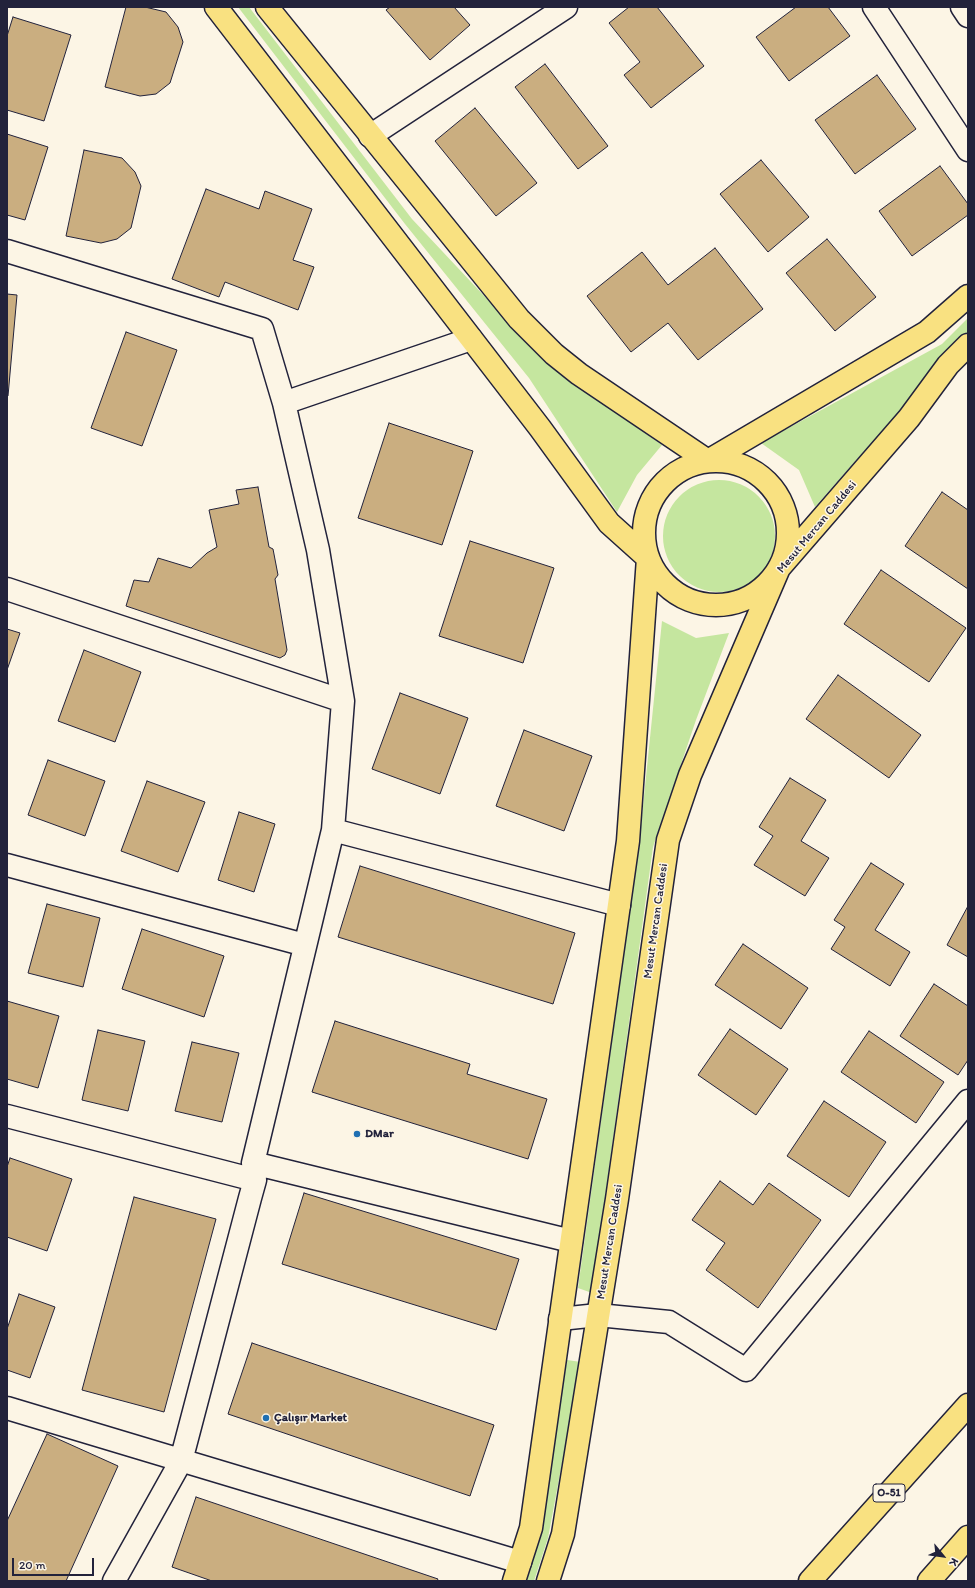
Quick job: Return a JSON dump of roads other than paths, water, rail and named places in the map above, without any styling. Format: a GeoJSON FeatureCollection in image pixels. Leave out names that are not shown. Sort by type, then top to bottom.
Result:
{"type":"FeatureCollection","features":[{"type":"Feature","properties":{"kind":"main road"},"geometry":{"type":"LineString","coordinates":[[216,7],[540,428],[608,523],[648,558],[660,579],[677,594],[699,604],[722,605],[745,599],[765,586],[779,568],[787,547],[788,524],[782,503],[769,484],[752,470],[731,462],[708,461],[687,466],[669,479],[655,495],[646,515],[644,537],[648,558],[628,841],[531,1528],[517,1571]]}},
{"type":"Feature","properties":{"kind":"main road"},"geometry":{"type":"LineString","coordinates":[[267,7],[519,319],[554,354],[579,374],[708,461]]}},
{"type":"Feature","properties":{"kind":"main road"},"geometry":{"type":"LineString","coordinates":[[708,461],[927,332],[968,296]]}},
{"type":"Feature","properties":{"kind":"main road","name":"Mesut Mercan Caddesi"},"geometry":{"type":"LineString","coordinates":[[548,1581],[563,1534],[617,1199],[668,840],[690,775],[779,568],[909,418],[948,366],[968,345]]}},
{"type":"Feature","properties":{"kind":"main road","name":"O-51"},"geometry":{"type":"LineString","coordinates":[[810,1581],[968,1405]]}},
{"type":"Feature","properties":{"kind":"main road"},"geometry":{"type":"LineString","coordinates":[[929,1581],[968,1537]]}},
{"type":"Feature","properties":{"kind":"street"},"geometry":{"type":"LineString","coordinates":[[370,136],[566,7]]}},
{"type":"Feature","properties":{"kind":"street"},"geometry":{"type":"LineString","coordinates":[[874,7],[968,150]]}},
{"type":"Feature","properties":{"kind":"street"},"geometry":{"type":"LineString","coordinates":[[962,7],[968,16]]}},
{"type":"Feature","properties":{"kind":"street"},"geometry":{"type":"LineString","coordinates":[[7,251],[262,329],[284,403],[318,550],[343,701],[333,830],[305,945],[254,1172],[181,1461],[114,1581]]}},
{"type":"Feature","properties":{"kind":"street"},"geometry":{"type":"LineString","coordinates":[[284,403],[471,339]]}},
{"type":"Feature","properties":{"kind":"street"},"geometry":{"type":"LineString","coordinates":[[7,589],[343,701]]}},
{"type":"Feature","properties":{"kind":"street"},"geometry":{"type":"LineString","coordinates":[[333,830],[619,904]]}},
{"type":"Feature","properties":{"kind":"street"},"geometry":{"type":"LineString","coordinates":[[7,865],[305,945]]}},
{"type":"Feature","properties":{"kind":"street"},"geometry":{"type":"LineString","coordinates":[[560,1319],[598,1315],[669,1322],[746,1370],[968,1101]]}},
{"type":"Feature","properties":{"kind":"street"},"geometry":{"type":"LineString","coordinates":[[7,1116],[254,1172],[571,1241]]}},
{"type":"Feature","properties":{"kind":"street"},"geometry":{"type":"LineString","coordinates":[[7,1408],[181,1461],[517,1571]]}},
{"type":"Feature","properties":{"kind":"place","name":"DMar"},"geometry":{"type":"Point","coordinates":[357,1134]}},
{"type":"Feature","properties":{"kind":"place","name":"Çalışır Market"},"geometry":{"type":"Point","coordinates":[266,1418]}}]}
